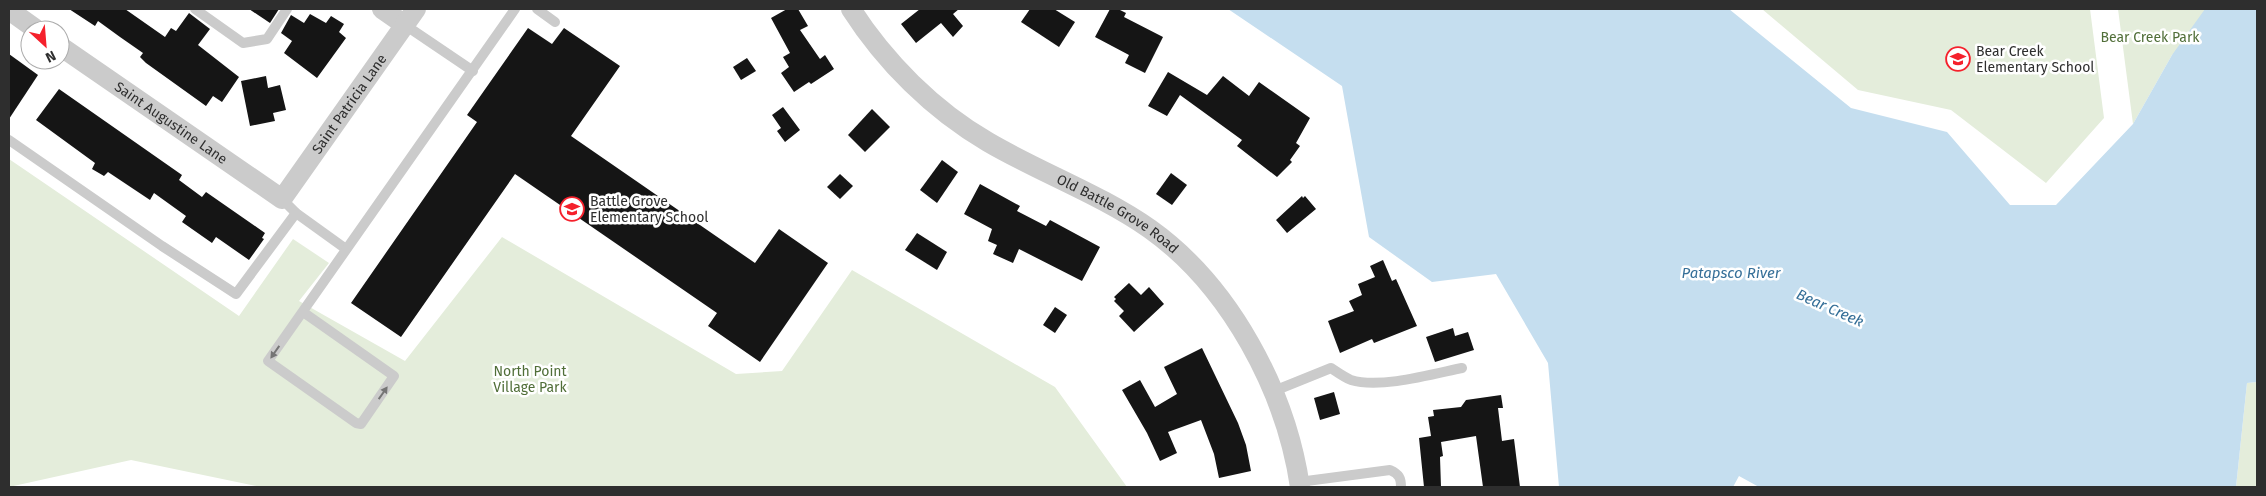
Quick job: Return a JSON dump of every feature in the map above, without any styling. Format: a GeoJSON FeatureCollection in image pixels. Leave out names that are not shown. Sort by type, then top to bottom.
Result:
{"type":"FeatureCollection","features":[{"type":"Feature","properties":{"kind":"street"},"geometry":{"type":"LineString","coordinates":[[382,9],[410,17]]}},
{"type":"Feature","properties":{"kind":"street","name":"Old Battle Grove Road"},"geometry":{"type":"LineString","coordinates":[[851,9],[870,36],[941,111],[988,142],[1130,217],[1165,241],[1207,282],[1225,306],[1274,391],[1284,418],[1299,484]]}},
{"type":"Feature","properties":{"kind":"street"},"geometry":{"type":"LineString","coordinates":[[9,10],[24,20]]}},
{"type":"Feature","properties":{"kind":"street","name":"Saint Patricia Lane"},"geometry":{"type":"LineString","coordinates":[[289,206],[410,17]]}},
{"type":"Feature","properties":{"kind":"street","name":"Saint Augustine Lane"},"geometry":{"type":"LineString","coordinates":[[70,53],[289,206]]}},
{"type":"Feature","properties":{"kind":"lane"},"geometry":{"type":"LineString","coordinates":[[195,9],[243,42],[267,39],[288,9]]}},
{"type":"Feature","properties":{"kind":"lane"},"geometry":{"type":"LineString","coordinates":[[303,312],[394,376],[361,424],[356,423],[268,361],[515,9]]}},
{"type":"Feature","properties":{"kind":"lane"},"geometry":{"type":"LineString","coordinates":[[537,9],[555,22]]}},
{"type":"Feature","properties":{"kind":"lane"},"geometry":{"type":"LineString","coordinates":[[410,17],[473,71]]}},
{"type":"Feature","properties":{"kind":"lane"},"geometry":{"type":"LineString","coordinates":[[9,140],[162,246],[236,294],[289,206],[346,249]]}},
{"type":"Feature","properties":{"kind":"lane"},"geometry":{"type":"LineString","coordinates":[[1274,391],[1331,368],[1352,380],[1374,382],[1395,381],[1462,368]]}},
{"type":"Feature","properties":{"kind":"lane"},"geometry":{"type":"LineString","coordinates":[[1299,484],[1390,470],[1396,472],[1401,478],[1401,487]]}},
{"type":"Feature","properties":{"kind":"green space","name":"Bear Creek Elementary School"},"geometry":{"type":"Polygon","coordinates":[[[1762,9],[2090,9],[2104,118],[2046,183],[1951,110],[1858,90],[1762,9]]]}},
{"type":"Feature","properties":{"kind":"green space","name":"Bear Creek Park"},"geometry":{"type":"Polygon","coordinates":[[[2118,9],[2257,9],[2172,55],[2133,124],[2118,9]]]}},
{"type":"Feature","properties":{"kind":"green space","name":"North Point Village Park"},"geometry":{"type":"Polygon","coordinates":[[[9,159],[239,316],[293,239],[329,263],[299,301],[405,361],[502,237],[736,374],[782,371],[852,270],[1055,387],[1127,487],[261,487],[131,460],[9,487],[9,159]]]}},
{"type":"Feature","properties":{"kind":"green space"},"geometry":{"type":"Polygon","coordinates":[[[2257,382],[2257,487],[2236,487],[2247,383],[2257,382]]]}},
{"type":"Feature","properties":{"kind":"water","name":"Patapsco River"},"geometry":{"type":"Polygon","coordinates":[[[1228,9],[1729,9],[1851,108],[1947,132],[2010,205],[2056,205],[2133,124],[2172,55],[2205,9],[2257,9],[2257,382],[2247,383],[2236,487],[1759,487],[1739,476],[1733,487],[1559,487],[1548,363],[1496,274],[1432,282],[1369,237],[1342,86],[1228,9]]]}},
{"type":"Feature","properties":{"kind":"building"},"geometry":{"type":"Polygon","coordinates":[[[69,9],[125,9],[165,37],[171,28],[176,31],[189,13],[210,29],[198,45],[239,77],[222,102],[213,96],[206,106],[146,63],[140,57],[143,53],[98,21],[95,26],[69,9]]]}},
{"type":"Feature","properties":{"kind":"building"},"geometry":{"type":"Polygon","coordinates":[[[249,9],[279,9],[270,23],[249,9]]]}},
{"type":"Feature","properties":{"kind":"building"},"geometry":{"type":"Polygon","coordinates":[[[787,9],[798,9],[808,26],[800,30],[820,59],[825,55],[834,69],[811,84],[809,82],[794,92],[781,73],[789,67],[783,57],[790,53],[771,18],[787,9]]]}},
{"type":"Feature","properties":{"kind":"building"},"geometry":{"type":"Polygon","coordinates":[[[920,9],[959,9],[953,14],[963,26],[953,37],[941,23],[916,43],[901,24],[920,9]]]}},
{"type":"Feature","properties":{"kind":"building"},"geometry":{"type":"Polygon","coordinates":[[[1030,9],[1054,9],[1075,22],[1059,47],[1021,22],[1030,9]]]}},
{"type":"Feature","properties":{"kind":"building"},"geometry":{"type":"Polygon","coordinates":[[[1110,9],[1118,9],[1126,13],[1124,17],[1163,37],[1145,73],[1125,63],[1129,55],[1095,37],[1110,9]]]}},
{"type":"Feature","properties":{"kind":"building"},"geometry":{"type":"Polygon","coordinates":[[[310,14],[326,23],[331,16],[344,24],[339,32],[346,38],[317,78],[284,53],[292,41],[281,33],[291,15],[304,23],[310,14]]]}},
{"type":"Feature","properties":{"kind":"building"},"geometry":{"type":"Polygon","coordinates":[[[528,28],[552,44],[564,28],[620,66],[571,136],[755,263],[779,229],[828,263],[760,362],[708,326],[717,313],[515,174],[401,337],[351,303],[477,122],[467,115],[528,28]]]}},
{"type":"Feature","properties":{"kind":"building"},"geometry":{"type":"Polygon","coordinates":[[[9,54],[20,62],[20,70],[31,70],[38,75],[9,119],[9,54]]]}},
{"type":"Feature","properties":{"kind":"building"},"geometry":{"type":"Polygon","coordinates":[[[747,58],[756,71],[741,80],[733,67],[747,58]]]}},
{"type":"Feature","properties":{"kind":"building"},"geometry":{"type":"Polygon","coordinates":[[[1168,72],[1207,95],[1223,76],[1249,96],[1259,82],[1310,118],[1296,143],[1300,146],[1290,160],[1292,162],[1277,177],[1237,146],[1242,140],[1180,95],[1167,116],[1148,106],[1168,72]]]}},
{"type":"Feature","properties":{"kind":"building"},"geometry":{"type":"Polygon","coordinates":[[[266,76],[268,88],[280,85],[286,110],[273,113],[275,121],[250,126],[241,81],[266,76]]]}},
{"type":"Feature","properties":{"kind":"building"},"geometry":{"type":"Polygon","coordinates":[[[59,89],[182,175],[179,180],[202,197],[206,192],[265,233],[262,238],[264,239],[249,260],[216,237],[212,243],[182,222],[186,216],[154,193],[150,200],[108,172],[104,176],[92,169],[95,163],[36,120],[59,89]]]}},
{"type":"Feature","properties":{"kind":"building"},"geometry":{"type":"Polygon","coordinates":[[[783,107],[800,130],[785,142],[777,131],[781,128],[772,115],[783,107]]]}},
{"type":"Feature","properties":{"kind":"building"},"geometry":{"type":"Polygon","coordinates":[[[872,109],[890,127],[865,152],[848,135],[872,109]]]}},
{"type":"Feature","properties":{"kind":"building"},"geometry":{"type":"Polygon","coordinates":[[[942,160],[958,172],[937,203],[920,190],[942,160]]]}},
{"type":"Feature","properties":{"kind":"building"},"geometry":{"type":"Polygon","coordinates":[[[1171,173],[1187,185],[1172,205],[1156,194],[1171,173]]]}},
{"type":"Feature","properties":{"kind":"building"},"geometry":{"type":"Polygon","coordinates":[[[840,174],[853,186],[840,199],[827,187],[840,174]]]}},
{"type":"Feature","properties":{"kind":"building"},"geometry":{"type":"Polygon","coordinates":[[[980,184],[1020,206],[1017,211],[1046,226],[1050,220],[1100,247],[1082,281],[1019,249],[1013,263],[993,254],[997,245],[988,241],[992,229],[964,214],[980,184]]]}},
{"type":"Feature","properties":{"kind":"building"},"geometry":{"type":"Polygon","coordinates":[[[1302,196],[1303,198],[1305,196],[1316,209],[1287,233],[1276,220],[1302,196]]]}},
{"type":"Feature","properties":{"kind":"building"},"geometry":{"type":"Polygon","coordinates":[[[917,233],[947,252],[937,270],[905,250],[917,233]]]}},
{"type":"Feature","properties":{"kind":"building"},"geometry":{"type":"Polygon","coordinates":[[[1383,260],[1392,281],[1396,279],[1417,326],[1374,343],[1372,339],[1340,353],[1328,321],[1354,311],[1349,301],[1362,295],[1358,284],[1375,277],[1370,266],[1383,260]]]}},
{"type":"Feature","properties":{"kind":"building"},"geometry":{"type":"Polygon","coordinates":[[[1129,283],[1141,295],[1149,287],[1164,304],[1134,332],[1119,316],[1124,311],[1114,301],[1116,299],[1114,297],[1129,283]]]}},
{"type":"Feature","properties":{"kind":"building"},"geometry":{"type":"Polygon","coordinates":[[[1055,307],[1067,315],[1055,333],[1043,325],[1055,307]]]}},
{"type":"Feature","properties":{"kind":"building"},"geometry":{"type":"Polygon","coordinates":[[[1453,328],[1455,336],[1468,332],[1474,350],[1435,362],[1426,337],[1453,328]]]}},
{"type":"Feature","properties":{"kind":"building"},"geometry":{"type":"Polygon","coordinates":[[[1202,348],[1238,423],[1246,445],[1251,471],[1219,478],[1214,454],[1201,420],[1168,432],[1177,453],[1160,461],[1147,433],[1122,390],[1140,380],[1155,407],[1177,394],[1164,367],[1202,348]]]}},
{"type":"Feature","properties":{"kind":"building"},"geometry":{"type":"Polygon","coordinates":[[[1334,392],[1340,414],[1320,420],[1314,398],[1334,392]]]}},
{"type":"Feature","properties":{"kind":"building"},"geometry":{"type":"Polygon","coordinates":[[[1501,395],[1503,408],[1498,408],[1502,441],[1514,439],[1520,487],[1483,487],[1476,436],[1441,442],[1443,456],[1440,457],[1441,487],[1424,487],[1419,438],[1431,436],[1428,417],[1434,416],[1433,410],[1461,407],[1466,400],[1501,395]]]}},
{"type":"Feature","properties":{"kind":"place","name":"Bear Creek Elementary School"},"geometry":{"type":"Point","coordinates":[1958,59]}},
{"type":"Feature","properties":{"kind":"place","name":"Battle Grove Elementary School"},"geometry":{"type":"Point","coordinates":[572,209]}},
{"type":"Feature","properties":{"kind":"water label","name":"Bear Creek"},"geometry":{"type":"Point","coordinates":[1830,308]}}]}
